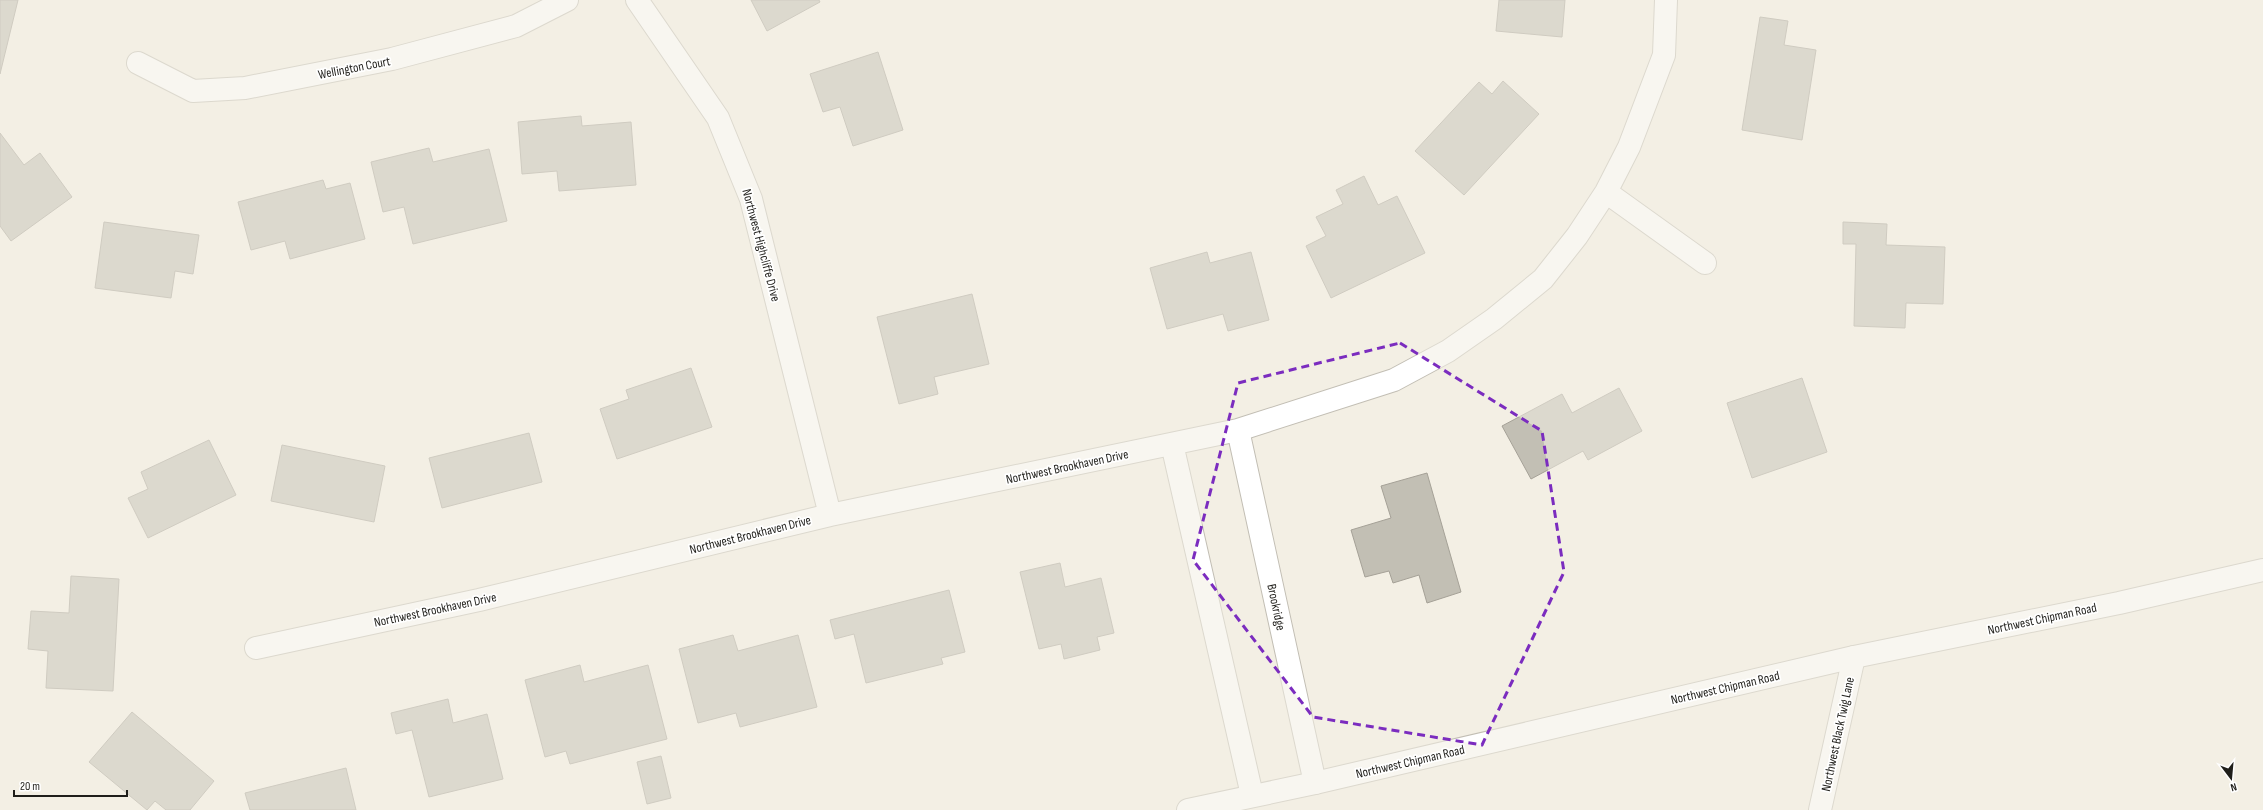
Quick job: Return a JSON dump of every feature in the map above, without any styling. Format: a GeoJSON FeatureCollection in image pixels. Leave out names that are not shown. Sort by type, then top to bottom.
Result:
{"type":"FeatureCollection","features":[{"type":"Feature","properties":{"kind":"street","name":"Wellington Court"},"geometry":{"type":"LineString","coordinates":[[138,63],[192,91],[245,88],[392,59],[516,26],[567,0]]}},
{"type":"Feature","properties":{"kind":"street","name":"Northwest Highcliffe Drive"},"geometry":{"type":"LineString","coordinates":[[637,0],[718,118],[751,199],[830,515]]}},
{"type":"Feature","properties":{"kind":"street","name":"Northwest Brookhaven Drive"},"geometry":{"type":"LineString","coordinates":[[256,648],[479,600],[830,515],[1238,430],[1394,380],[1448,351],[1494,319],[1543,279],[1577,236],[1606,192],[1629,147],[1664,54],[1666,0]]}},
{"type":"Feature","properties":{"kind":"street"},"geometry":{"type":"LineString","coordinates":[[1606,192],[1705,263]]}},
{"type":"Feature","properties":{"kind":"street","name":"Brookridge"},"geometry":{"type":"LineString","coordinates":[[1238,430],[1315,783]]}},
{"type":"Feature","properties":{"kind":"street"},"geometry":{"type":"LineString","coordinates":[[1172,444],[1252,795]]}},
{"type":"Feature","properties":{"kind":"street","name":"Northwest Chipman Road"},"geometry":{"type":"LineString","coordinates":[[1188,810],[1252,795],[1315,783],[1854,657],[2119,603],[2263,570]]}},
{"type":"Feature","properties":{"kind":"street","name":"Northwest Black Twig Lane"},"geometry":{"type":"LineString","coordinates":[[1820,810],[1854,657]]}},
{"type":"Feature","properties":{"kind":"highlighted area"},"geometry":{"type":"Polygon","coordinates":[[[1400,343],[1542,431],[1564,572],[1482,745],[1313,717],[1193,560],[1238,383],[1400,343]]]}},
{"type":"Feature","properties":{"kind":"building"},"geometry":{"type":"Polygon","coordinates":[[[0,0],[18,0],[0,74],[0,0]]]}},
{"type":"Feature","properties":{"kind":"building"},"geometry":{"type":"Polygon","coordinates":[[[751,0],[819,0],[820,2],[767,31],[751,0]]]}},
{"type":"Feature","properties":{"kind":"building"},"geometry":{"type":"Polygon","coordinates":[[[1499,0],[1565,0],[1562,37],[1496,31],[1499,0]]]}},
{"type":"Feature","properties":{"kind":"building"},"geometry":{"type":"Polygon","coordinates":[[[1760,17],[1788,21],[1784,45],[1816,50],[1802,140],[1742,130],[1760,17]]]}},
{"type":"Feature","properties":{"kind":"building"},"geometry":{"type":"Polygon","coordinates":[[[878,52],[903,130],[853,146],[840,107],[823,112],[810,74],[878,52]]]}},
{"type":"Feature","properties":{"kind":"building"},"geometry":{"type":"Polygon","coordinates":[[[1503,81],[1539,114],[1464,195],[1415,151],[1479,82],[1492,94],[1503,81]]]}},
{"type":"Feature","properties":{"kind":"building"},"geometry":{"type":"Polygon","coordinates":[[[581,116],[582,126],[631,122],[636,185],[559,191],[557,171],[522,174],[518,122],[581,116]]]}},
{"type":"Feature","properties":{"kind":"building"},"geometry":{"type":"Polygon","coordinates":[[[0,133],[24,165],[40,153],[72,197],[11,241],[0,226],[0,133]]]}},
{"type":"Feature","properties":{"kind":"building"},"geometry":{"type":"Polygon","coordinates":[[[429,148],[433,162],[489,149],[507,221],[413,244],[404,207],[383,212],[371,162],[429,148]]]}},
{"type":"Feature","properties":{"kind":"building"},"geometry":{"type":"Polygon","coordinates":[[[1364,176],[1378,205],[1397,196],[1425,253],[1331,298],[1306,246],[1326,236],[1316,217],[1343,204],[1336,190],[1364,176]]]}},
{"type":"Feature","properties":{"kind":"building"},"geometry":{"type":"Polygon","coordinates":[[[323,180],[326,189],[350,183],[365,239],[290,259],[285,241],[251,250],[238,202],[323,180]]]}},
{"type":"Feature","properties":{"kind":"building"},"geometry":{"type":"Polygon","coordinates":[[[104,222],[199,235],[193,274],[175,271],[171,298],[95,288],[104,222]]]}},
{"type":"Feature","properties":{"kind":"building"},"geometry":{"type":"Polygon","coordinates":[[[1843,222],[1887,224],[1886,245],[1945,247],[1943,304],[1906,303],[1905,328],[1854,326],[1856,244],[1843,244],[1843,222]]]}},
{"type":"Feature","properties":{"kind":"building"},"geometry":{"type":"Polygon","coordinates":[[[1207,252],[1210,263],[1251,252],[1269,320],[1228,331],[1223,314],[1167,329],[1150,268],[1207,252]]]}},
{"type":"Feature","properties":{"kind":"building"},"geometry":{"type":"Polygon","coordinates":[[[972,294],[989,364],[934,377],[938,394],[899,404],[877,317],[972,294]]]}},
{"type":"Feature","properties":{"kind":"building"},"geometry":{"type":"Polygon","coordinates":[[[691,368],[712,427],[617,459],[600,409],[629,399],[626,390],[691,368]]]}},
{"type":"Feature","properties":{"kind":"building"},"geometry":{"type":"Polygon","coordinates":[[[1802,378],[1827,452],[1752,478],[1727,403],[1802,378]]]}},
{"type":"Feature","properties":{"kind":"building"},"geometry":{"type":"Polygon","coordinates":[[[1619,388],[1642,431],[1588,460],[1583,451],[1531,479],[1502,426],[1562,394],[1572,413],[1619,388]]]}},
{"type":"Feature","properties":{"kind":"building"},"geometry":{"type":"Polygon","coordinates":[[[529,433],[542,482],[442,508],[429,458],[529,433]]]}},
{"type":"Feature","properties":{"kind":"building"},"geometry":{"type":"Polygon","coordinates":[[[209,440],[236,495],[148,538],[128,498],[148,489],[141,472],[209,440]]]}},
{"type":"Feature","properties":{"kind":"building"},"geometry":{"type":"Polygon","coordinates":[[[282,445],[385,466],[374,522],[271,501],[282,445]]]}},
{"type":"Feature","properties":{"kind":"building"},"geometry":{"type":"Polygon","coordinates":[[[1427,473],[1461,592],[1427,603],[1419,575],[1393,583],[1389,571],[1365,577],[1351,530],[1391,518],[1381,486],[1427,473]]]}},
{"type":"Feature","properties":{"kind":"building"},"geometry":{"type":"Polygon","coordinates":[[[1060,563],[1065,587],[1101,578],[1114,633],[1097,637],[1100,650],[1064,659],[1061,644],[1039,649],[1020,572],[1060,563]]]}},
{"type":"Feature","properties":{"kind":"building"},"geometry":{"type":"Polygon","coordinates":[[[71,576],[119,579],[113,691],[46,688],[48,651],[28,649],[31,611],[69,613],[71,576]]]}},
{"type":"Feature","properties":{"kind":"building"},"geometry":{"type":"Polygon","coordinates":[[[949,590],[965,652],[941,658],[943,664],[866,683],[854,634],[835,639],[830,620],[949,590]]]}},
{"type":"Feature","properties":{"kind":"building"},"geometry":{"type":"Polygon","coordinates":[[[733,635],[738,651],[798,635],[817,707],[740,727],[736,713],[698,723],[679,649],[733,635]]]}},
{"type":"Feature","properties":{"kind":"building"},"geometry":{"type":"Polygon","coordinates":[[[580,665],[584,682],[648,665],[667,739],[570,764],[566,751],[545,757],[525,680],[580,665]]]}},
{"type":"Feature","properties":{"kind":"building"},"geometry":{"type":"Polygon","coordinates":[[[448,699],[453,723],[487,714],[503,779],[429,797],[412,730],[396,734],[391,713],[448,699]]]}},
{"type":"Feature","properties":{"kind":"building"},"geometry":{"type":"Polygon","coordinates":[[[132,712],[214,781],[190,810],[166,810],[155,801],[147,810],[89,762],[132,712]]]}},
{"type":"Feature","properties":{"kind":"building"},"geometry":{"type":"Polygon","coordinates":[[[661,756],[671,798],[647,804],[637,762],[661,756]]]}},
{"type":"Feature","properties":{"kind":"building"},"geometry":{"type":"Polygon","coordinates":[[[346,768],[356,810],[250,810],[245,793],[346,768]]]}}]}
